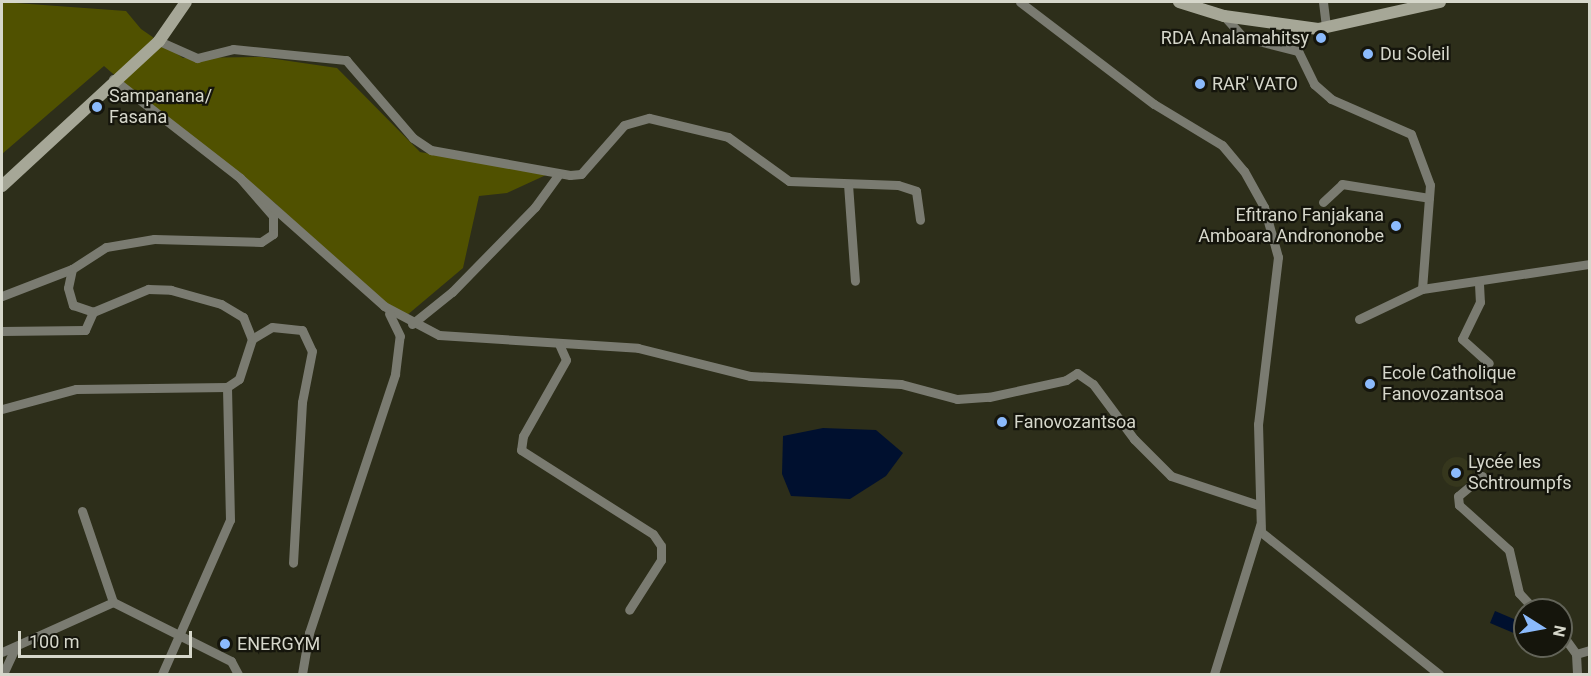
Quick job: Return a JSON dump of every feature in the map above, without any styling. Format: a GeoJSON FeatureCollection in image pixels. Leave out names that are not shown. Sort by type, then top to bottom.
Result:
{"type":"FeatureCollection","features":[{"type":"Feature","properties":{"kind":"main road"},"geometry":{"type":"LineString","coordinates":[[2,186],[113,79],[159,41],[186,2]]}},
{"type":"Feature","properties":{"kind":"main road"},"geometry":{"type":"LineString","coordinates":[[1179,2],[1224,16],[1326,28],[1440,2]]}},
{"type":"Feature","properties":{"kind":"street"},"geometry":{"type":"LineString","coordinates":[[1020,2],[1154,104],[1222,145],[1264,207],[1278,257],[1264,354],[1258,505],[1260,525],[1214,675]]}},
{"type":"Feature","properties":{"kind":"street"},"geometry":{"type":"LineString","coordinates":[[1323,2],[1326,28]]}},
{"type":"Feature","properties":{"kind":"street"},"geometry":{"type":"LineString","coordinates":[[1224,16],[1243,37],[1298,51],[1314,84],[1331,99],[1404,128],[1416,145],[1429,198],[1422,289]]}},
{"type":"Feature","properties":{"kind":"street"},"geometry":{"type":"LineString","coordinates":[[159,41],[197,58],[233,49],[346,60],[420,144],[558,175],[581,174],[624,125],[649,118],[728,137],[789,181],[916,191],[920,220]]}},
{"type":"Feature","properties":{"kind":"street"},"geometry":{"type":"LineString","coordinates":[[113,79],[240,178],[384,306],[412,324],[458,338],[638,348],[750,376],[901,384],[957,399],[989,397],[1066,380],[1077,373],[1094,384],[1134,439],[1172,476],[1258,505]]}},
{"type":"Feature","properties":{"kind":"street"},"geometry":{"type":"LineString","coordinates":[[412,324],[452,292],[535,207],[558,175]]}},
{"type":"Feature","properties":{"kind":"street"},"geometry":{"type":"LineString","coordinates":[[2,296],[72,269],[122,242],[267,240],[273,216],[240,178]]}},
{"type":"Feature","properties":{"kind":"street"},"geometry":{"type":"LineString","coordinates":[[848,184],[855,281]]}},
{"type":"Feature","properties":{"kind":"street"},"geometry":{"type":"LineString","coordinates":[[1323,202],[1342,184],[1429,198]]}},
{"type":"Feature","properties":{"kind":"street"},"geometry":{"type":"LineString","coordinates":[[1359,319],[1422,289],[1479,284],[1590,264]]}},
{"type":"Feature","properties":{"kind":"street"},"geometry":{"type":"LineString","coordinates":[[2,409],[76,389],[227,387],[239,379],[252,339],[243,317],[221,303],[171,290],[148,290],[93,312],[73,306],[68,288],[72,269]]}},
{"type":"Feature","properties":{"kind":"street"},"geometry":{"type":"LineString","coordinates":[[1479,284],[1480,302],[1462,339],[1489,363]]}},
{"type":"Feature","properties":{"kind":"street"},"geometry":{"type":"LineString","coordinates":[[302,675],[309,633],[395,374],[400,336],[384,306]]}},
{"type":"Feature","properties":{"kind":"street"},"geometry":{"type":"LineString","coordinates":[[2,331],[85,330],[93,312]]}},
{"type":"Feature","properties":{"kind":"street"},"geometry":{"type":"LineString","coordinates":[[252,339],[272,327],[302,330],[312,351],[302,402],[292,563]]}},
{"type":"Feature","properties":{"kind":"street"},"geometry":{"type":"LineString","coordinates":[[559,344],[566,360],[523,436],[521,450],[653,534],[662,546],[661,560],[629,610]]}},
{"type":"Feature","properties":{"kind":"street"},"geometry":{"type":"LineString","coordinates":[[162,675],[230,520],[227,387]]}},
{"type":"Feature","properties":{"kind":"street"},"geometry":{"type":"LineString","coordinates":[[1482,476],[1458,496],[1458,506],[1509,550],[1519,593],[1524,598]]}},
{"type":"Feature","properties":{"kind":"street"},"geometry":{"type":"LineString","coordinates":[[82,511],[113,602],[179,639],[231,662],[238,675]]}},
{"type":"Feature","properties":{"kind":"street"},"geometry":{"type":"LineString","coordinates":[[1260,525],[1274,545],[1439,675]]}},
{"type":"Feature","properties":{"kind":"street"},"geometry":{"type":"LineString","coordinates":[[2,652],[113,602]]}},
{"type":"Feature","properties":{"kind":"street"},"geometry":{"type":"LineString","coordinates":[[3,675],[15,648]]}},
{"type":"Feature","properties":{"kind":"street"},"geometry":{"type":"LineString","coordinates":[[1573,650],[1576,654],[1577,675]]}},
{"type":"Feature","properties":{"kind":"street"},"geometry":{"type":"LineString","coordinates":[[1576,654],[1590,650]]}},
{"type":"Feature","properties":{"kind":"shaded area"},"geometry":{"type":"Polygon","coordinates":[[[2,2],[126,11],[141,29],[183,58],[262,57],[337,68],[420,152],[546,175],[507,193],[479,196],[463,268],[406,316],[360,286],[275,203],[194,144],[104,66],[2,154],[2,2]]]}},
{"type":"Feature","properties":{"kind":"shaded area"},"geometry":{"type":"Polygon","coordinates":[[[1457,457],[1467,462],[1472,472],[1467,482],[1457,487],[1447,482],[1442,472],[1447,462],[1457,457]]]}},
{"type":"Feature","properties":{"kind":"water"},"geometry":{"type":"Polygon","coordinates":[[[823,428],[876,430],[903,453],[886,476],[850,499],[791,496],[782,474],[783,436],[823,428]]]}},
{"type":"Feature","properties":{"kind":"water"},"geometry":{"type":"Polygon","coordinates":[[[1495,611],[1513,619],[1513,633],[1490,623],[1495,611]]]}},
{"type":"Feature","properties":{"kind":"place","name":"RDA Analamahitsy"},"geometry":{"type":"Point","coordinates":[1321,38]}},
{"type":"Feature","properties":{"kind":"place","name":"Du Soleil"},"geometry":{"type":"Point","coordinates":[1368,54]}},
{"type":"Feature","properties":{"kind":"place","name":"RAR' VATO"},"geometry":{"type":"Point","coordinates":[1200,84]}},
{"type":"Feature","properties":{"kind":"place","name":"Sampanana/ Fasana"},"geometry":{"type":"Point","coordinates":[97,107]}},
{"type":"Feature","properties":{"kind":"place","name":"Efitrano Fanjakana Amboara Andrononobe"},"geometry":{"type":"Point","coordinates":[1396,226]}},
{"type":"Feature","properties":{"kind":"place","name":"Ecole Catholique Fanovozantsoa"},"geometry":{"type":"Point","coordinates":[1370,384]}},
{"type":"Feature","properties":{"kind":"place","name":"Fanovozantsoa"},"geometry":{"type":"Point","coordinates":[1002,422]}},
{"type":"Feature","properties":{"kind":"place","name":"Lycée les Schtroumpfs"},"geometry":{"type":"Point","coordinates":[1456,473]}},
{"type":"Feature","properties":{"kind":"place","name":"ENERGYM"},"geometry":{"type":"Point","coordinates":[225,644]}}]}
